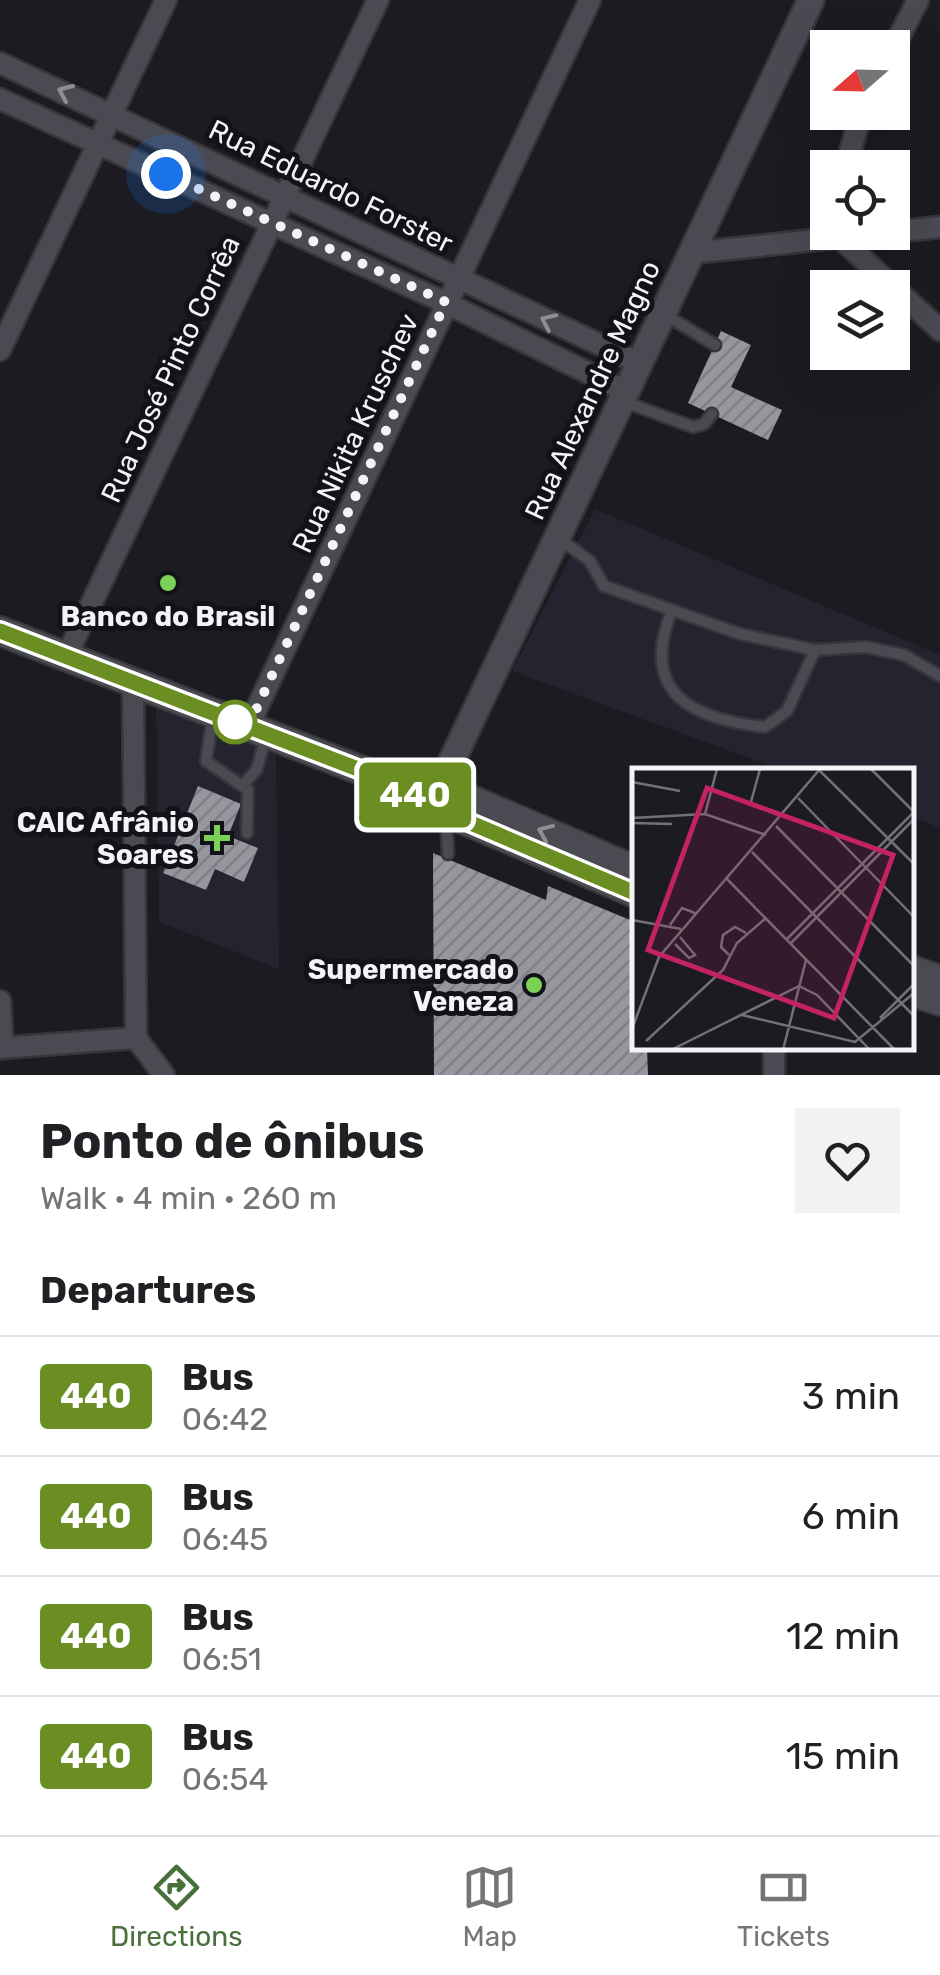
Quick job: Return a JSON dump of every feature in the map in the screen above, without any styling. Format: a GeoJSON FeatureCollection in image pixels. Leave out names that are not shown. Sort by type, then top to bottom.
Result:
{"type":"FeatureCollection","features":[{"type":"Feature","properties":{"kind":"main road"},"geometry":{"type":"LineString","coordinates":[[0,630],[402,786],[632,891]]}},
{"type":"Feature","properties":{"kind":"main road"},"geometry":{"type":"LineString","coordinates":[[439,802],[632,869]]}},
{"type":"Feature","properties":{"kind":"main road"},"geometry":{"type":"LineString","coordinates":[[915,971],[940,980]]}},
{"type":"Feature","properties":{"kind":"main road"},"geometry":{"type":"LineString","coordinates":[[915,993],[940,1001]]}},
{"type":"Feature","properties":{"kind":"street"},"geometry":{"type":"LineString","coordinates":[[0,350],[166,0]]}},
{"type":"Feature","properties":{"kind":"street","name":"Rua José Pinto Corrêa"},"geometry":{"type":"LineString","coordinates":[[67,655],[378,0]]}},
{"type":"Feature","properties":{"kind":"street","name":"Rua Nikita Kruschev"},"geometry":{"type":"LineString","coordinates":[[257,731],[446,302],[590,0]]}},
{"type":"Feature","properties":{"kind":"street","name":"Rua Alexandre Magno"},"geometry":{"type":"LineString","coordinates":[[439,802],[636,362],[811,0]]}},
{"type":"Feature","properties":{"kind":"street"},"geometry":{"type":"LineString","coordinates":[[903,30],[918,0]]}},
{"type":"Feature","properties":{"kind":"street","name":"Rua Eduardo Forster"},"geometry":{"type":"LineString","coordinates":[[0,63],[112,112],[636,362]]}},
{"type":"Feature","properties":{"kind":"street","name":"Rua Eduardo Forster"},"geometry":{"type":"LineString","coordinates":[[0,99],[446,302],[621,395]]}},
{"type":"Feature","properties":{"kind":"street"},"geometry":{"type":"LineString","coordinates":[[910,230],[940,227]]}},
{"type":"Feature","properties":{"kind":"street"},"geometry":{"type":"LineString","coordinates":[[691,253],[810,239]]}},
{"type":"Feature","properties":{"kind":"street"},"geometry":{"type":"LineString","coordinates":[[856,250],[940,330]]}},
{"type":"Feature","properties":{"kind":"street"},"geometry":{"type":"LineString","coordinates":[[132,680],[136,1038],[164,1075]]}},
{"type":"Feature","properties":{"kind":"street"},"geometry":{"type":"LineString","coordinates":[[0,1001],[1,1048],[136,1038]]}},
{"type":"Feature","properties":{"kind":"lane"},"geometry":{"type":"LineString","coordinates":[[662,312],[715,344]]}},
{"type":"Feature","properties":{"kind":"lane"},"geometry":{"type":"LineString","coordinates":[[621,395],[693,427],[704,424],[712,414]]}},
{"type":"Feature","properties":{"kind":"lane"},"geometry":{"type":"LineString","coordinates":[[556,536],[590,561],[604,586],[740,634],[816,650],[866,647],[904,655],[940,676]]}},
{"type":"Feature","properties":{"kind":"lane"},"geometry":{"type":"LineString","coordinates":[[672,610],[660,638],[663,676],[672,695],[722,723],[765,727],[787,710],[816,650]]}},
{"type":"Feature","properties":{"kind":"lane"},"geometry":{"type":"LineString","coordinates":[[213,713],[206,761],[244,784],[250,802],[247,833]]}},
{"type":"Feature","properties":{"kind":"lane"},"geometry":{"type":"LineString","coordinates":[[244,784],[256,769],[257,731]]}},
{"type":"Feature","properties":{"kind":"lane"},"geometry":{"type":"LineString","coordinates":[[439,802],[448,854]]}},
{"type":"Feature","properties":{"kind":"shaded area"},"geometry":{"type":"Polygon","coordinates":[[[595,509],[940,655],[940,828],[915,818],[915,768],[777,768],[512,671],[595,509]]]}},
{"type":"Feature","properties":{"kind":"shaded area","name":"CAIC Afrânio Soares"},"geometry":{"type":"Polygon","coordinates":[[[156,702],[276,754],[279,969],[159,922],[156,702]]]}},
{"type":"Feature","properties":{"kind":"building"},"geometry":{"type":"Polygon","coordinates":[[[721,331],[751,345],[731,387],[782,410],[768,440],[688,403],[721,331]]]}},
{"type":"Feature","properties":{"kind":"building"},"geometry":{"type":"Polygon","coordinates":[[[198,786],[241,804],[228,836],[258,848],[244,882],[215,869],[206,890],[163,873],[198,786]]]}},
{"type":"Feature","properties":{"kind":"building","name":"Supermercado Veneza"},"geometry":{"type":"Polygon","coordinates":[[[433,853],[546,900],[548,886],[632,921],[632,1050],[647,1050],[648,1075],[434,1075],[433,853]]]}},
{"type":"Feature","properties":{"kind":"bus line","name":"440"},"geometry":{"type":"LineString","coordinates":[[0,631],[402,786],[431,806],[632,892]]}},
{"type":"Feature","properties":{"kind":"place","name":"Banco do Brasil"},"geometry":{"type":"Point","coordinates":[168,583]}},
{"type":"Feature","properties":{"kind":"place","name":"CAIC Afrânio Soares"},"geometry":{"type":"Point","coordinates":[217,838]}},
{"type":"Feature","properties":{"kind":"place","name":"Supermercado Veneza"},"geometry":{"type":"Point","coordinates":[534,985]}},
{"type":"Feature","properties":{"kind":"route"},"geometry":{"type":"LineString","coordinates":[[166,174],[446,302],[248,727],[235,722]]}}]}
